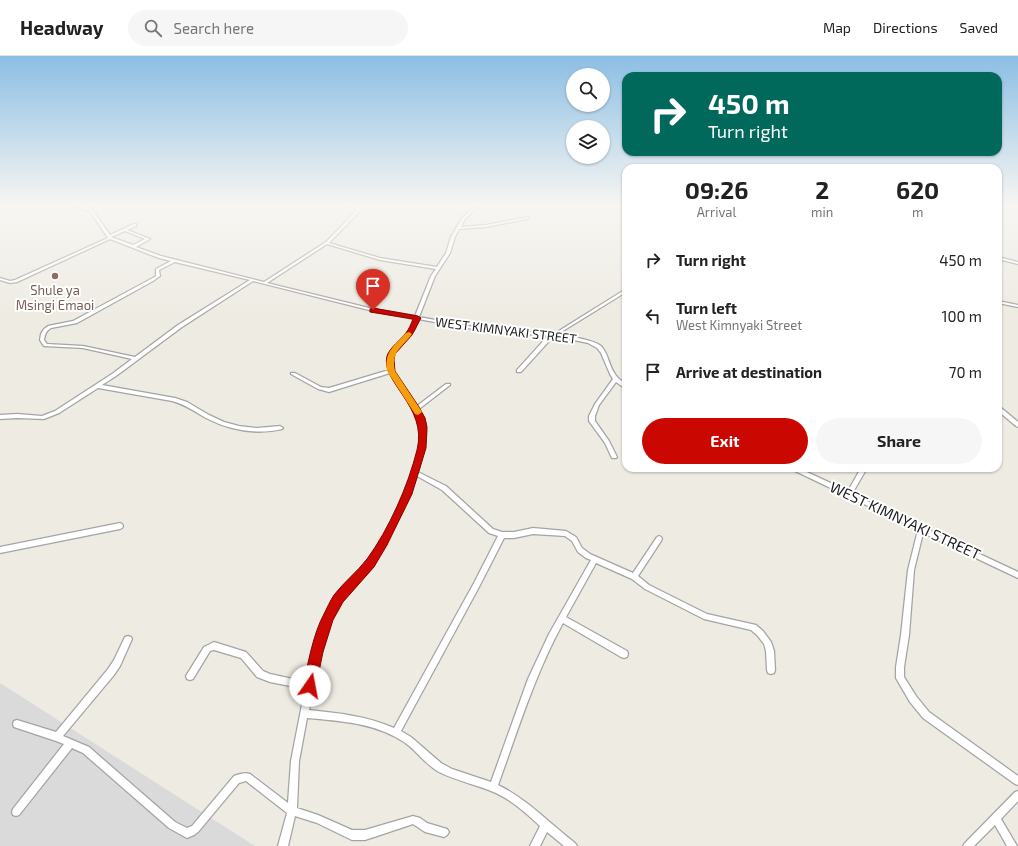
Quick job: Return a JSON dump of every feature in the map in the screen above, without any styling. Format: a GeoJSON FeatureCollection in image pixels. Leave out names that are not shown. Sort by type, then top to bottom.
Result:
{"type":"FeatureCollection","features":[{"type":"Feature","properties":{"kind":"street"},"geometry":{"type":"LineString","coordinates":[[0,279],[10,282],[16,281],[97,243]]}},
{"type":"Feature","properties":{"kind":"street","name":"WEST KIMNYAKI STREET"},"geometry":{"type":"LineString","coordinates":[[122,243],[174,261],[373,310],[498,332],[555,335],[589,342],[599,347],[616,379],[622,384]]}},
{"type":"Feature","properties":{"kind":"street"},"geometry":{"type":"LineString","coordinates":[[132,247],[140,243]]}},
{"type":"Feature","properties":{"kind":"street"},"geometry":{"type":"LineString","coordinates":[[264,283],[326,243]]}},
{"type":"Feature","properties":{"kind":"street"},"geometry":{"type":"LineString","coordinates":[[330,243],[380,259],[437,268]]}},
{"type":"Feature","properties":{"kind":"street"},"geometry":{"type":"LineString","coordinates":[[283,846],[292,811],[296,761],[304,714],[323,632],[332,608],[378,552],[407,494],[422,448],[422,427],[416,409],[391,371],[390,360],[391,354],[410,333],[418,318],[437,268],[448,253],[450,243]]}},
{"type":"Feature","properties":{"kind":"street"},"geometry":{"type":"LineString","coordinates":[[1002,259],[1018,263]]}},
{"type":"Feature","properties":{"kind":"street"},"geometry":{"type":"LineString","coordinates":[[136,359],[83,347],[46,346],[42,340],[43,334],[46,329],[50,327],[65,326],[75,322],[152,280],[158,276],[157,270],[174,261]]}},
{"type":"Feature","properties":{"kind":"street"},"geometry":{"type":"LineString","coordinates":[[0,417],[17,416],[36,418],[48,416],[97,386],[177,328],[253,280]]}},
{"type":"Feature","properties":{"kind":"street"},"geometry":{"type":"LineString","coordinates":[[520,371],[544,342],[622,293]]}},
{"type":"Feature","properties":{"kind":"street"},"geometry":{"type":"LineString","coordinates":[[1002,303],[1018,306]]}},
{"type":"Feature","properties":{"kind":"street"},"geometry":{"type":"LineString","coordinates":[[293,374],[320,388],[329,390],[391,371]]}},
{"type":"Feature","properties":{"kind":"street"},"geometry":{"type":"LineString","coordinates":[[614,457],[607,442],[592,421],[592,416],[597,405],[616,379]]}},
{"type":"Feature","properties":{"kind":"street"},"geometry":{"type":"LineString","coordinates":[[416,409],[448,385]]}},
{"type":"Feature","properties":{"kind":"street"},"geometry":{"type":"LineString","coordinates":[[97,386],[173,399],[185,403],[222,423],[239,428],[257,430],[280,428]]}},
{"type":"Feature","properties":{"kind":"street"},"geometry":{"type":"LineString","coordinates":[[1002,411],[1018,425]]}},
{"type":"Feature","properties":{"kind":"street","name":"WEST KIMNYAKI STREET"},"geometry":{"type":"LineString","coordinates":[[802,472],[1018,575]]}},
{"type":"Feature","properties":{"kind":"street"},"geometry":{"type":"LineString","coordinates":[[849,494],[862,472]]}},
{"type":"Feature","properties":{"kind":"street"},"geometry":{"type":"LineString","coordinates":[[415,473],[444,488],[483,526],[491,531],[502,535],[514,535],[533,531],[566,534],[574,539],[584,553],[634,577],[665,597],[706,617],[744,624],[757,630],[767,642],[770,651],[771,670]]}},
{"type":"Feature","properties":{"kind":"street"},"geometry":{"type":"LineString","coordinates":[[0,550],[120,526]]}},
{"type":"Feature","properties":{"kind":"street"},"geometry":{"type":"LineString","coordinates":[[921,530],[911,570],[900,678],[913,700],[926,715],[1018,781]]}},
{"type":"Feature","properties":{"kind":"street"},"geometry":{"type":"LineString","coordinates":[[396,732],[425,676],[479,582],[502,535]]}},
{"type":"Feature","properties":{"kind":"street"},"geometry":{"type":"LineString","coordinates":[[634,577],[660,539]]}},
{"type":"Feature","properties":{"kind":"street"},"geometry":{"type":"LineString","coordinates":[[492,788],[531,682],[562,618],[595,559]]}},
{"type":"Feature","properties":{"kind":"street"},"geometry":{"type":"LineString","coordinates":[[562,618],[624,654]]}},
{"type":"Feature","properties":{"kind":"street"},"geometry":{"type":"LineString","coordinates":[[57,738],[111,672],[117,663],[128,639]]}},
{"type":"Feature","properties":{"kind":"street"},"geometry":{"type":"LineString","coordinates":[[190,676],[206,649],[214,646],[242,655],[260,674],[270,678],[310,686]]}},
{"type":"Feature","properties":{"kind":"street"},"geometry":{"type":"LineString","coordinates":[[304,714],[353,719],[375,724],[396,732],[419,748],[442,769],[506,794],[525,807],[545,826],[572,846]]}},
{"type":"Feature","properties":{"kind":"street"},"geometry":{"type":"LineString","coordinates":[[17,724],[86,750],[172,825],[187,833],[196,828],[237,779],[243,777],[247,777],[292,811],[318,819],[352,835],[365,835],[414,820],[425,827],[444,832]]}},
{"type":"Feature","properties":{"kind":"street"},"geometry":{"type":"LineString","coordinates":[[16,812],[70,743]]}},
{"type":"Feature","properties":{"kind":"street"},"geometry":{"type":"LineString","coordinates":[[968,846],[1018,795]]}},
{"type":"Feature","properties":{"kind":"street"},"geometry":{"type":"LineString","coordinates":[[996,819],[1012,846]]}},
{"type":"Feature","properties":{"kind":"street"},"geometry":{"type":"LineString","coordinates":[[535,846],[545,826]]}},
{"type":"Feature","properties":{"kind":"shaded area"},"geometry":{"type":"Polygon","coordinates":[[[0,683],[255,846],[0,846],[0,683]]]}},
{"type":"Feature","properties":{"kind":"slow traffic"},"geometry":{"type":"LineString","coordinates":[[409,334],[394,349],[391,354],[390,365],[391,371],[418,412]]}},
{"type":"Feature","properties":{"kind":"place","name":"Shule ya Msingi Emaoi"},"geometry":{"type":"Point","coordinates":[55,276]}},
{"type":"Feature","properties":{"kind":"route"},"geometry":{"type":"LineString","coordinates":[[310,686],[317,652],[327,618],[339,598],[370,563],[384,542],[407,494],[420,459],[422,448],[422,427],[420,418],[416,409],[391,371],[390,360],[394,349],[414,328],[418,318],[373,310]]}}]}
